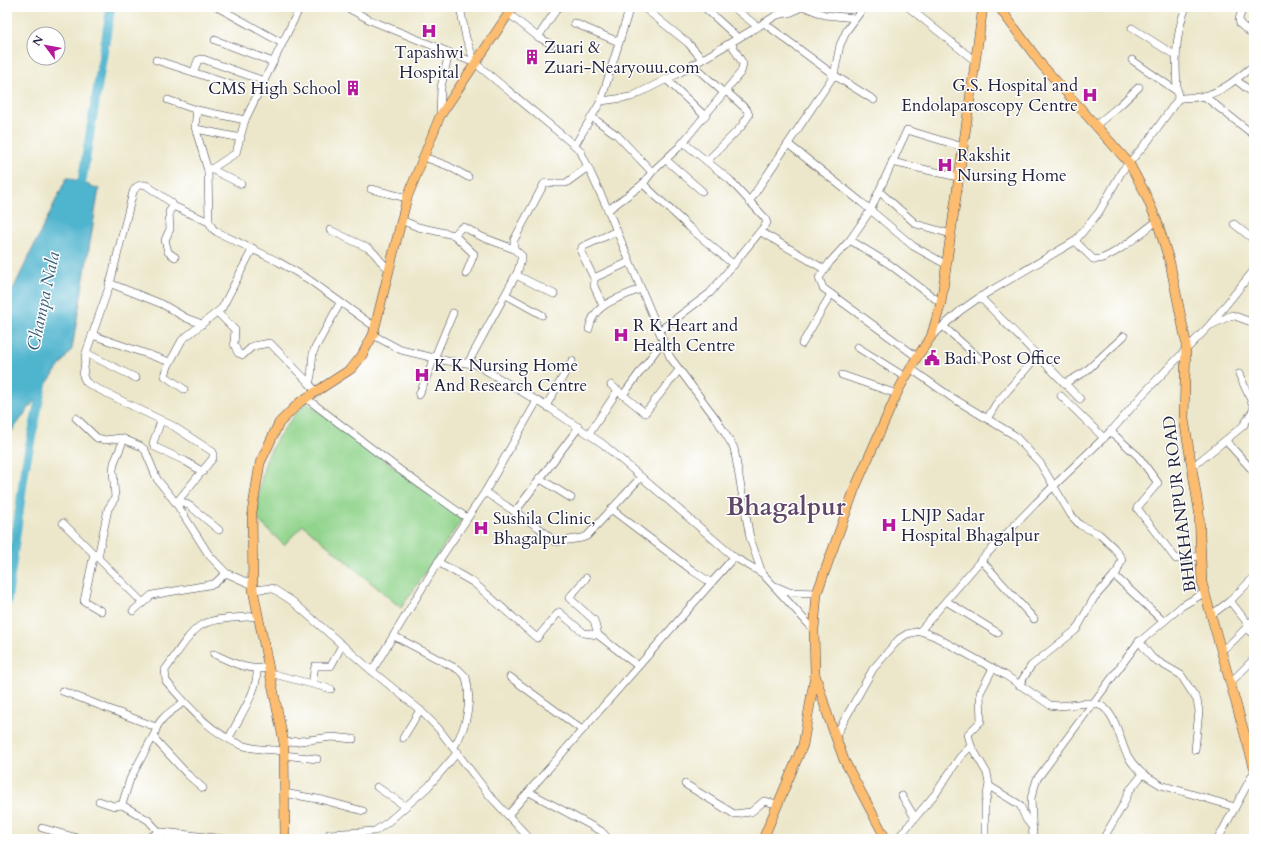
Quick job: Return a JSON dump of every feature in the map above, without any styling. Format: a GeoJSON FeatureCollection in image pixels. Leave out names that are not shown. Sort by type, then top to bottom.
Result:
{"type":"FeatureCollection","features":[{"type":"Feature","properties":{"kind":"main road"},"geometry":{"type":"LineString","coordinates":[[763,839],[803,745],[815,674],[814,630],[817,593],[855,488],[905,377],[917,357],[932,337],[941,303],[983,7]]}},
{"type":"Feature","properties":{"kind":"main road","name":"BHIKHANPUR ROAD"},"geometry":{"type":"LineString","coordinates":[[999,7],[1041,64],[1129,163],[1144,190],[1157,221],[1170,263],[1186,342],[1184,419],[1199,511],[1202,583],[1254,767]]}},
{"type":"Feature","properties":{"kind":"main road"},"geometry":{"type":"LineString","coordinates":[[285,839],[284,749],[253,588],[252,512],[260,463],[279,423],[306,398],[351,369],[360,358],[374,331],[407,198],[440,116],[510,10]]}},
{"type":"Feature","properties":{"kind":"main road"},"geometry":{"type":"LineString","coordinates":[[815,674],[844,760],[886,839]]}},
{"type":"Feature","properties":{"kind":"street"},"geometry":{"type":"LineString","coordinates":[[217,7],[282,43]]}},
{"type":"Feature","properties":{"kind":"street"},"geometry":{"type":"LineString","coordinates":[[210,170],[236,153],[241,138],[244,120],[300,7]]}},
{"type":"Feature","properties":{"kind":"street"},"geometry":{"type":"LineString","coordinates":[[346,7],[370,20],[475,63],[580,150],[608,210],[640,289],[670,357],[717,420],[734,448],[750,538],[762,573],[814,630]]}},
{"type":"Feature","properties":{"kind":"street"},"geometry":{"type":"LineString","coordinates":[[460,7],[466,38],[475,63]]}},
{"type":"Feature","properties":{"kind":"street"},"geometry":{"type":"LineString","coordinates":[[538,37],[558,7]]}},
{"type":"Feature","properties":{"kind":"street"},"geometry":{"type":"LineString","coordinates":[[575,145],[593,118],[601,101],[630,7]]}},
{"type":"Feature","properties":{"kind":"street"},"geometry":{"type":"LineString","coordinates":[[643,7],[688,43],[702,59]]}},
{"type":"Feature","properties":{"kind":"street"},"geometry":{"type":"LineString","coordinates":[[704,7],[738,38]]}},
{"type":"Feature","properties":{"kind":"street"},"geometry":{"type":"LineString","coordinates":[[733,7],[874,100]]}},
{"type":"Feature","properties":{"kind":"street"},"geometry":{"type":"LineString","coordinates":[[777,15],[780,7]]}},
{"type":"Feature","properties":{"kind":"street"},"geometry":{"type":"LineString","coordinates":[[601,101],[631,96],[693,65],[777,15],[792,12],[800,7]]}},
{"type":"Feature","properties":{"kind":"street"},"geometry":{"type":"LineString","coordinates":[[805,7],[825,14],[856,18]]}},
{"type":"Feature","properties":{"kind":"street"},"geometry":{"type":"LineString","coordinates":[[749,202],[834,75],[840,45],[847,30],[864,7]]}},
{"type":"Feature","properties":{"kind":"street"},"geometry":{"type":"LineString","coordinates":[[908,7],[975,62]]}},
{"type":"Feature","properties":{"kind":"street"},"geometry":{"type":"LineString","coordinates":[[932,337],[943,326],[980,297],[1075,241],[1098,212],[1118,178],[1148,141],[1178,96],[1176,56],[1180,26],[1186,7]]}},
{"type":"Feature","properties":{"kind":"street"},"geometry":{"type":"LineString","coordinates":[[1243,7],[1239,19],[1240,24],[1254,36]]}},
{"type":"Feature","properties":{"kind":"street"},"geometry":{"type":"LineString","coordinates":[[510,10],[538,37],[551,44]]}},
{"type":"Feature","properties":{"kind":"street"},"geometry":{"type":"LineString","coordinates":[[574,22],[619,42]]}},
{"type":"Feature","properties":{"kind":"street"},"geometry":{"type":"LineString","coordinates":[[1132,28],[1176,56]]}},
{"type":"Feature","properties":{"kind":"street"},"geometry":{"type":"LineString","coordinates":[[215,40],[273,62]]}},
{"type":"Feature","properties":{"kind":"street"},"geometry":{"type":"LineString","coordinates":[[608,210],[643,184],[652,172],[666,160],[705,116],[743,68],[731,42]]}},
{"type":"Feature","properties":{"kind":"street"},"geometry":{"type":"LineString","coordinates":[[440,116],[441,87],[449,53]]}},
{"type":"Feature","properties":{"kind":"street"},"geometry":{"type":"LineString","coordinates":[[194,71],[198,60],[203,59],[264,81]]}},
{"type":"Feature","properties":{"kind":"street"},"geometry":{"type":"LineString","coordinates":[[156,60],[194,71],[241,88]]}},
{"type":"Feature","properties":{"kind":"street"},"geometry":{"type":"LineString","coordinates":[[1132,60],[1178,96],[1184,97],[1204,96],[1234,81],[1254,65]]}},
{"type":"Feature","properties":{"kind":"street"},"geometry":{"type":"LineString","coordinates":[[693,65],[747,110],[749,115],[740,127],[707,161]]}},
{"type":"Feature","properties":{"kind":"street"},"geometry":{"type":"LineString","coordinates":[[666,79],[705,116]]}},
{"type":"Feature","properties":{"kind":"street"},"geometry":{"type":"LineString","coordinates":[[1234,81],[1254,94]]}},
{"type":"Feature","properties":{"kind":"street"},"geometry":{"type":"LineString","coordinates":[[1095,126],[1139,87]]}},
{"type":"Feature","properties":{"kind":"street"},"geometry":{"type":"LineString","coordinates":[[1204,96],[1254,136]]}},
{"type":"Feature","properties":{"kind":"street"},"geometry":{"type":"LineString","coordinates":[[168,100],[197,110],[244,120]]}},
{"type":"Feature","properties":{"kind":"street"},"geometry":{"type":"LineString","coordinates":[[197,110],[196,129],[210,170],[209,222],[213,229],[253,248],[308,279],[397,348],[435,359],[475,364],[546,406],[603,444],[734,557],[762,573]]}},
{"type":"Feature","properties":{"kind":"street"},"geometry":{"type":"LineString","coordinates":[[593,118],[617,135],[652,172]]}},
{"type":"Feature","properties":{"kind":"street"},"geometry":{"type":"LineString","coordinates":[[196,129],[241,138]]}},
{"type":"Feature","properties":{"kind":"street"},"geometry":{"type":"LineString","coordinates":[[917,357],[823,288],[819,278],[824,269],[850,240],[870,211],[880,192],[905,132],[909,129],[963,147]]}},
{"type":"Feature","properties":{"kind":"street"},"geometry":{"type":"LineString","coordinates":[[659,331],[710,293],[766,226],[766,220],[730,180],[683,142]]}},
{"type":"Feature","properties":{"kind":"street"},"geometry":{"type":"LineString","coordinates":[[788,144],[918,250],[947,265]]}},
{"type":"Feature","properties":{"kind":"street"},"geometry":{"type":"LineString","coordinates":[[424,157],[448,166],[468,177]]}},
{"type":"Feature","properties":{"kind":"street"},"geometry":{"type":"LineString","coordinates":[[666,160],[702,191]]}},
{"type":"Feature","properties":{"kind":"street"},"geometry":{"type":"LineString","coordinates":[[892,162],[958,177]]}},
{"type":"Feature","properties":{"kind":"street"},"geometry":{"type":"LineString","coordinates":[[514,249],[514,240],[544,184],[566,183],[588,167]]}},
{"type":"Feature","properties":{"kind":"street"},"geometry":{"type":"LineString","coordinates":[[210,170],[241,184]]}},
{"type":"Feature","properties":{"kind":"street"},"geometry":{"type":"LineString","coordinates":[[178,501],[214,458],[214,452],[173,426],[86,382],[83,376],[86,353],[109,283],[136,187],[141,184],[146,185],[169,199],[173,206],[209,222]]}},
{"type":"Feature","properties":{"kind":"street"},"geometry":{"type":"LineString","coordinates":[[643,184],[695,232],[734,265]]}},
{"type":"Feature","properties":{"kind":"street"},"geometry":{"type":"LineString","coordinates":[[371,189],[407,198]]}},
{"type":"Feature","properties":{"kind":"street"},"geometry":{"type":"LineString","coordinates":[[880,192],[916,224],[950,234]]}},
{"type":"Feature","properties":{"kind":"street"},"geometry":{"type":"LineString","coordinates":[[173,206],[169,212],[170,229],[165,240],[168,252],[175,257]]}},
{"type":"Feature","properties":{"kind":"street"},"geometry":{"type":"LineString","coordinates":[[402,220],[418,227],[454,235],[474,254],[466,274]]}},
{"type":"Feature","properties":{"kind":"street"},"geometry":{"type":"LineString","coordinates":[[1075,241],[1093,260],[1101,260],[1124,246],[1157,221]]}},
{"type":"Feature","properties":{"kind":"street"},"geometry":{"type":"LineString","coordinates":[[1234,224],[1254,240]]}},
{"type":"Feature","properties":{"kind":"street"},"geometry":{"type":"LineString","coordinates":[[454,235],[464,227],[482,238],[514,249],[522,256],[522,260],[516,275],[506,295],[468,363]]}},
{"type":"Feature","properties":{"kind":"street"},"geometry":{"type":"LineString","coordinates":[[330,230],[368,248],[376,255],[381,264],[389,268]]}},
{"type":"Feature","properties":{"kind":"street"},"geometry":{"type":"LineString","coordinates":[[603,306],[594,286],[594,278],[582,252],[582,247],[617,231]]}},
{"type":"Feature","properties":{"kind":"street"},"geometry":{"type":"LineString","coordinates":[[761,232],[824,269]]}},
{"type":"Feature","properties":{"kind":"street"},"geometry":{"type":"LineString","coordinates":[[850,240],[889,264],[941,303]]}},
{"type":"Feature","properties":{"kind":"street"},"geometry":{"type":"LineString","coordinates":[[184,389],[165,376],[170,362],[182,340],[218,313],[253,248]]}},
{"type":"Feature","properties":{"kind":"street"},"geometry":{"type":"LineString","coordinates":[[594,278],[629,262]]}},
{"type":"Feature","properties":{"kind":"street"},"geometry":{"type":"LineString","coordinates":[[920,631],[981,560],[1104,438],[1145,392],[1210,326],[1254,270]]}},
{"type":"Feature","properties":{"kind":"street"},"geometry":{"type":"LineString","coordinates":[[516,275],[554,294]]}},
{"type":"Feature","properties":{"kind":"street"},"geometry":{"type":"LineString","coordinates":[[109,283],[162,304],[186,318],[202,324]]}},
{"type":"Feature","properties":{"kind":"street"},"geometry":{"type":"LineString","coordinates":[[590,329],[596,312],[603,306],[640,289]]}},
{"type":"Feature","properties":{"kind":"street"},"geometry":{"type":"LineString","coordinates":[[802,344],[831,294]]}},
{"type":"Feature","properties":{"kind":"street"},"geometry":{"type":"LineString","coordinates":[[506,295],[542,315]]}},
{"type":"Feature","properties":{"kind":"street"},"geometry":{"type":"LineString","coordinates":[[980,297],[1038,355],[1080,400]]}},
{"type":"Feature","properties":{"kind":"street"},"geometry":{"type":"LineString","coordinates":[[309,383],[312,376],[312,357],[314,350],[340,303]]}},
{"type":"Feature","properties":{"kind":"street"},"geometry":{"type":"LineString","coordinates":[[218,313],[233,326],[236,336],[235,348],[241,355],[253,346],[270,343],[316,391]]}},
{"type":"Feature","properties":{"kind":"street"},"geometry":{"type":"LineString","coordinates":[[419,395],[453,313]]}},
{"type":"Feature","properties":{"kind":"street"},"geometry":{"type":"LineString","coordinates":[[1210,326],[1232,315],[1254,323]]}},
{"type":"Feature","properties":{"kind":"street"},"geometry":{"type":"LineString","coordinates":[[943,326],[979,358]]}},
{"type":"Feature","properties":{"kind":"street"},"geometry":{"type":"LineString","coordinates":[[92,335],[170,362]]}},
{"type":"Feature","properties":{"kind":"street"},"geometry":{"type":"LineString","coordinates":[[1065,383],[1085,372],[1124,336]]}},
{"type":"Feature","properties":{"kind":"street"},"geometry":{"type":"LineString","coordinates":[[589,434],[620,392],[663,341]]}},
{"type":"Feature","properties":{"kind":"street"},"geometry":{"type":"LineString","coordinates":[[857,347],[905,377]]}},
{"type":"Feature","properties":{"kind":"street"},"geometry":{"type":"LineString","coordinates":[[86,353],[136,378]]}},
{"type":"Feature","properties":{"kind":"street"},"geometry":{"type":"LineString","coordinates":[[987,419],[996,404],[1038,355]]}},
{"type":"Feature","properties":{"kind":"street"},"geometry":{"type":"LineString","coordinates":[[546,406],[572,361]]}},
{"type":"Feature","properties":{"kind":"street"},"geometry":{"type":"LineString","coordinates":[[910,368],[951,398],[1014,436],[1030,450],[1040,462],[1068,511],[1078,522],[1100,534],[1122,559],[1122,564],[1094,598],[1076,630],[1031,666],[1019,685]]}},
{"type":"Feature","properties":{"kind":"street"},"geometry":{"type":"LineString","coordinates":[[611,385],[645,413],[679,370]]}},
{"type":"Feature","properties":{"kind":"street"},"geometry":{"type":"LineString","coordinates":[[1191,468],[1226,441],[1247,421],[1254,408],[1239,374]]}},
{"type":"Feature","properties":{"kind":"street"},"geometry":{"type":"LineString","coordinates":[[842,375],[897,394]]}},
{"type":"Feature","properties":{"kind":"street"},"geometry":{"type":"LineString","coordinates":[[1061,396],[1104,438]]}},
{"type":"Feature","properties":{"kind":"street"},"geometry":{"type":"LineString","coordinates":[[306,398],[400,470],[467,518]]}},
{"type":"Feature","properties":{"kind":"street"},"geometry":{"type":"LineString","coordinates":[[372,671],[438,562],[485,492],[537,401]]}},
{"type":"Feature","properties":{"kind":"street"},"geometry":{"type":"LineString","coordinates":[[76,418],[97,438],[106,440],[114,438],[124,439],[145,450],[157,479],[178,501],[209,555],[226,573],[253,588],[266,587],[292,600],[372,671],[420,710],[456,749],[475,779],[530,839]]}},
{"type":"Feature","properties":{"kind":"street"},"geometry":{"type":"LineString","coordinates":[[161,421],[153,443],[155,447],[185,461],[203,472]]}},
{"type":"Feature","properties":{"kind":"street"},"geometry":{"type":"LineString","coordinates":[[515,512],[539,478],[579,427]]}},
{"type":"Feature","properties":{"kind":"street"},"geometry":{"type":"LineString","coordinates":[[1110,431],[1138,456],[1158,483],[1137,508],[1176,559],[1201,556]]}},
{"type":"Feature","properties":{"kind":"street"},"geometry":{"type":"LineString","coordinates":[[101,611],[84,600],[108,509],[115,498],[114,463],[124,439]]}},
{"type":"Feature","properties":{"kind":"street"},"geometry":{"type":"LineString","coordinates":[[1226,441],[1254,472]]}},
{"type":"Feature","properties":{"kind":"street"},"geometry":{"type":"LineString","coordinates":[[485,492],[538,527],[552,540],[559,541],[587,536],[641,477]]}},
{"type":"Feature","properties":{"kind":"street"},"geometry":{"type":"LineString","coordinates":[[539,478],[571,498]]}},
{"type":"Feature","properties":{"kind":"street"},"geometry":{"type":"LineString","coordinates":[[178,501],[190,506],[219,530]]}},
{"type":"Feature","properties":{"kind":"street"},"geometry":{"type":"LineString","coordinates":[[611,509],[693,571],[710,582]]}},
{"type":"Feature","properties":{"kind":"street"},"geometry":{"type":"LineString","coordinates":[[63,523],[143,603]]}},
{"type":"Feature","properties":{"kind":"street"},"geometry":{"type":"LineString","coordinates":[[508,816],[710,582],[734,557]]}},
{"type":"Feature","properties":{"kind":"street"},"geometry":{"type":"LineString","coordinates":[[981,560],[1034,619]]}},
{"type":"Feature","properties":{"kind":"street"},"geometry":{"type":"LineString","coordinates":[[438,562],[474,583],[537,638],[559,612],[584,633],[598,635],[638,666]]}},
{"type":"Feature","properties":{"kind":"street"},"geometry":{"type":"LineString","coordinates":[[133,611],[158,594],[214,584],[226,573]]}},
{"type":"Feature","properties":{"kind":"street"},"geometry":{"type":"LineString","coordinates":[[1114,575],[1163,621]]}},
{"type":"Feature","properties":{"kind":"street"},"geometry":{"type":"LineString","coordinates":[[1211,615],[1230,601],[1254,577]]}},
{"type":"Feature","properties":{"kind":"street"},"geometry":{"type":"LineString","coordinates":[[586,578],[569,598],[594,620],[598,635]]}},
{"type":"Feature","properties":{"kind":"street"},"geometry":{"type":"LineString","coordinates":[[771,584],[789,592],[817,593]]}},
{"type":"Feature","properties":{"kind":"street"},"geometry":{"type":"LineString","coordinates":[[1032,839],[1033,828],[1031,798],[1034,784],[1084,712],[1093,703],[1139,641],[1182,606],[1204,593]]}},
{"type":"Feature","properties":{"kind":"street"},"geometry":{"type":"LineString","coordinates":[[946,601],[998,633]]}},
{"type":"Feature","properties":{"kind":"street"},"geometry":{"type":"LineString","coordinates":[[1230,601],[1254,634]]}},
{"type":"Feature","properties":{"kind":"street"},"geometry":{"type":"LineString","coordinates":[[258,616],[209,622],[200,626],[193,632],[166,670],[164,677],[166,682],[194,714],[206,725],[242,745],[284,749],[317,759]]}},
{"type":"Feature","properties":{"kind":"street"},"geometry":{"type":"LineString","coordinates":[[1221,650],[1230,644],[1254,618]]}},
{"type":"Feature","properties":{"kind":"street"},"geometry":{"type":"LineString","coordinates":[[836,735],[860,689],[882,658],[898,639],[907,634],[920,631],[934,636],[993,668],[1045,702],[1056,707],[1093,703],[1105,707],[1111,714],[1127,754],[1143,774],[1161,785],[1235,807]]}},
{"type":"Feature","properties":{"kind":"street"},"geometry":{"type":"LineString","coordinates":[[326,839],[329,834],[375,831],[388,822],[428,787],[456,749],[466,726],[468,716],[466,677],[460,670],[394,636]]}},
{"type":"Feature","properties":{"kind":"street"},"geometry":{"type":"LineString","coordinates":[[1139,641],[1152,658],[1181,675],[1197,700],[1200,712],[1194,750]]}},
{"type":"Feature","properties":{"kind":"street"},"geometry":{"type":"LineString","coordinates":[[312,683],[315,666],[331,666],[342,645]]}},
{"type":"Feature","properties":{"kind":"street"},"geometry":{"type":"LineString","coordinates":[[214,654],[240,666],[270,670],[331,689]]}},
{"type":"Feature","properties":{"kind":"street"},"geometry":{"type":"LineString","coordinates":[[1231,682],[1254,659]]}},
{"type":"Feature","properties":{"kind":"street"},"geometry":{"type":"LineString","coordinates":[[985,839],[985,806],[989,786],[987,773],[971,746],[968,734],[980,723],[982,718],[979,700],[980,693],[993,668]]}},
{"type":"Feature","properties":{"kind":"street"},"geometry":{"type":"LineString","coordinates":[[229,738],[254,690],[258,679],[257,669]]}},
{"type":"Feature","properties":{"kind":"street"},"geometry":{"type":"LineString","coordinates":[[510,678],[582,730]]}},
{"type":"Feature","properties":{"kind":"street"},"geometry":{"type":"LineString","coordinates":[[62,691],[156,727]]}},
{"type":"Feature","properties":{"kind":"street"},"geometry":{"type":"LineString","coordinates":[[122,805],[130,779],[153,737],[156,727],[164,716],[184,702]]}},
{"type":"Feature","properties":{"kind":"street"},"geometry":{"type":"LineString","coordinates":[[403,738],[420,710]]}},
{"type":"Feature","properties":{"kind":"street"},"geometry":{"type":"LineString","coordinates":[[153,737],[188,775],[203,788]]}},
{"type":"Feature","properties":{"kind":"street"},"geometry":{"type":"LineString","coordinates":[[284,749],[332,737],[352,739]]}},
{"type":"Feature","properties":{"kind":"street"},"geometry":{"type":"LineString","coordinates":[[897,839],[936,793],[960,757],[971,746]]}},
{"type":"Feature","properties":{"kind":"street"},"geometry":{"type":"LineString","coordinates":[[1218,839],[1254,772]]}},
{"type":"Feature","properties":{"kind":"street"},"geometry":{"type":"LineString","coordinates":[[1103,839],[1123,806],[1129,791],[1143,774]]}},
{"type":"Feature","properties":{"kind":"street"},"geometry":{"type":"LineString","coordinates":[[685,784],[734,814],[751,812],[764,801],[777,804]]}},
{"type":"Feature","properties":{"kind":"street"},"geometry":{"type":"LineString","coordinates":[[989,786],[1020,805],[1026,819],[1033,828]]}},
{"type":"Feature","properties":{"kind":"street"},"geometry":{"type":"LineString","coordinates":[[377,787],[405,806]]}},
{"type":"Feature","properties":{"kind":"street"},"geometry":{"type":"LineString","coordinates":[[529,792],[600,831],[606,836],[606,839]]}},
{"type":"Feature","properties":{"kind":"street"},"geometry":{"type":"LineString","coordinates":[[284,793],[323,800],[363,812]]}},
{"type":"Feature","properties":{"kind":"street"},"geometry":{"type":"LineString","coordinates":[[902,796],[915,818]]}},
{"type":"Feature","properties":{"kind":"street"},"geometry":{"type":"LineString","coordinates":[[98,801],[114,806],[122,805],[148,820],[158,832]]}},
{"type":"Feature","properties":{"kind":"street"},"geometry":{"type":"LineString","coordinates":[[42,828],[80,839]]}},
{"type":"Feature","properties":{"kind":"street"},"geometry":{"type":"LineString","coordinates":[[147,839],[158,832],[224,839]]}},
{"type":"Feature","properties":{"kind":"green space"},"geometry":{"type":"Polygon","coordinates":[[[307,402],[462,519],[401,608],[303,525],[284,545],[257,519],[261,481],[269,455],[279,436],[292,418],[307,402]]]}},
{"type":"Feature","properties":{"kind":"water"},"geometry":{"type":"Polygon","coordinates":[[[67,177],[99,189],[72,349],[7,438],[7,302],[67,177]]]}},
{"type":"Feature","properties":{"kind":"waterway","name":"Champa Nala"},"geometry":{"type":"LineString","coordinates":[[80,193],[111,7]]}},
{"type":"Feature","properties":{"kind":"waterway","name":"Champa Nala"},"geometry":{"type":"LineString","coordinates":[[7,602],[25,468],[43,382]]}},
{"type":"Feature","properties":{"kind":"place","name":"Tapashwi Hospital"},"geometry":{"type":"Point","coordinates":[429,31]}},
{"type":"Feature","properties":{"kind":"place","name":"Zuari & Zuari-Nearyouu.com"},"geometry":{"type":"Point","coordinates":[532,57]}},
{"type":"Feature","properties":{"kind":"place","name":"CMS High School"},"geometry":{"type":"Point","coordinates":[353,88]}},
{"type":"Feature","properties":{"kind":"place","name":"G.S. Hospital and Endolaparoscopy Centre"},"geometry":{"type":"Point","coordinates":[1090,95]}},
{"type":"Feature","properties":{"kind":"place","name":"Rakshit Nursing Home"},"geometry":{"type":"Point","coordinates":[945,165]}},
{"type":"Feature","properties":{"kind":"place","name":"R K Heart and Health Centre"},"geometry":{"type":"Point","coordinates":[621,335]}},
{"type":"Feature","properties":{"kind":"place","name":"Badi Post Office"},"geometry":{"type":"Point","coordinates":[932,358]}},
{"type":"Feature","properties":{"kind":"place","name":"K K Nursing Home And Research Centre"},"geometry":{"type":"Point","coordinates":[422,375]}},
{"type":"Feature","properties":{"kind":"place","name":"LNJP Sadar Hospital Bhagalpur"},"geometry":{"type":"Point","coordinates":[889,525]}},
{"type":"Feature","properties":{"kind":"place","name":"Sushila Clinic, Bhagalpur"},"geometry":{"type":"Point","coordinates":[481,528]}},
{"type":"Feature","properties":{"kind":"district","name":"Bhagalpur"},"geometry":{"type":"Point","coordinates":[786,506]}}]}
